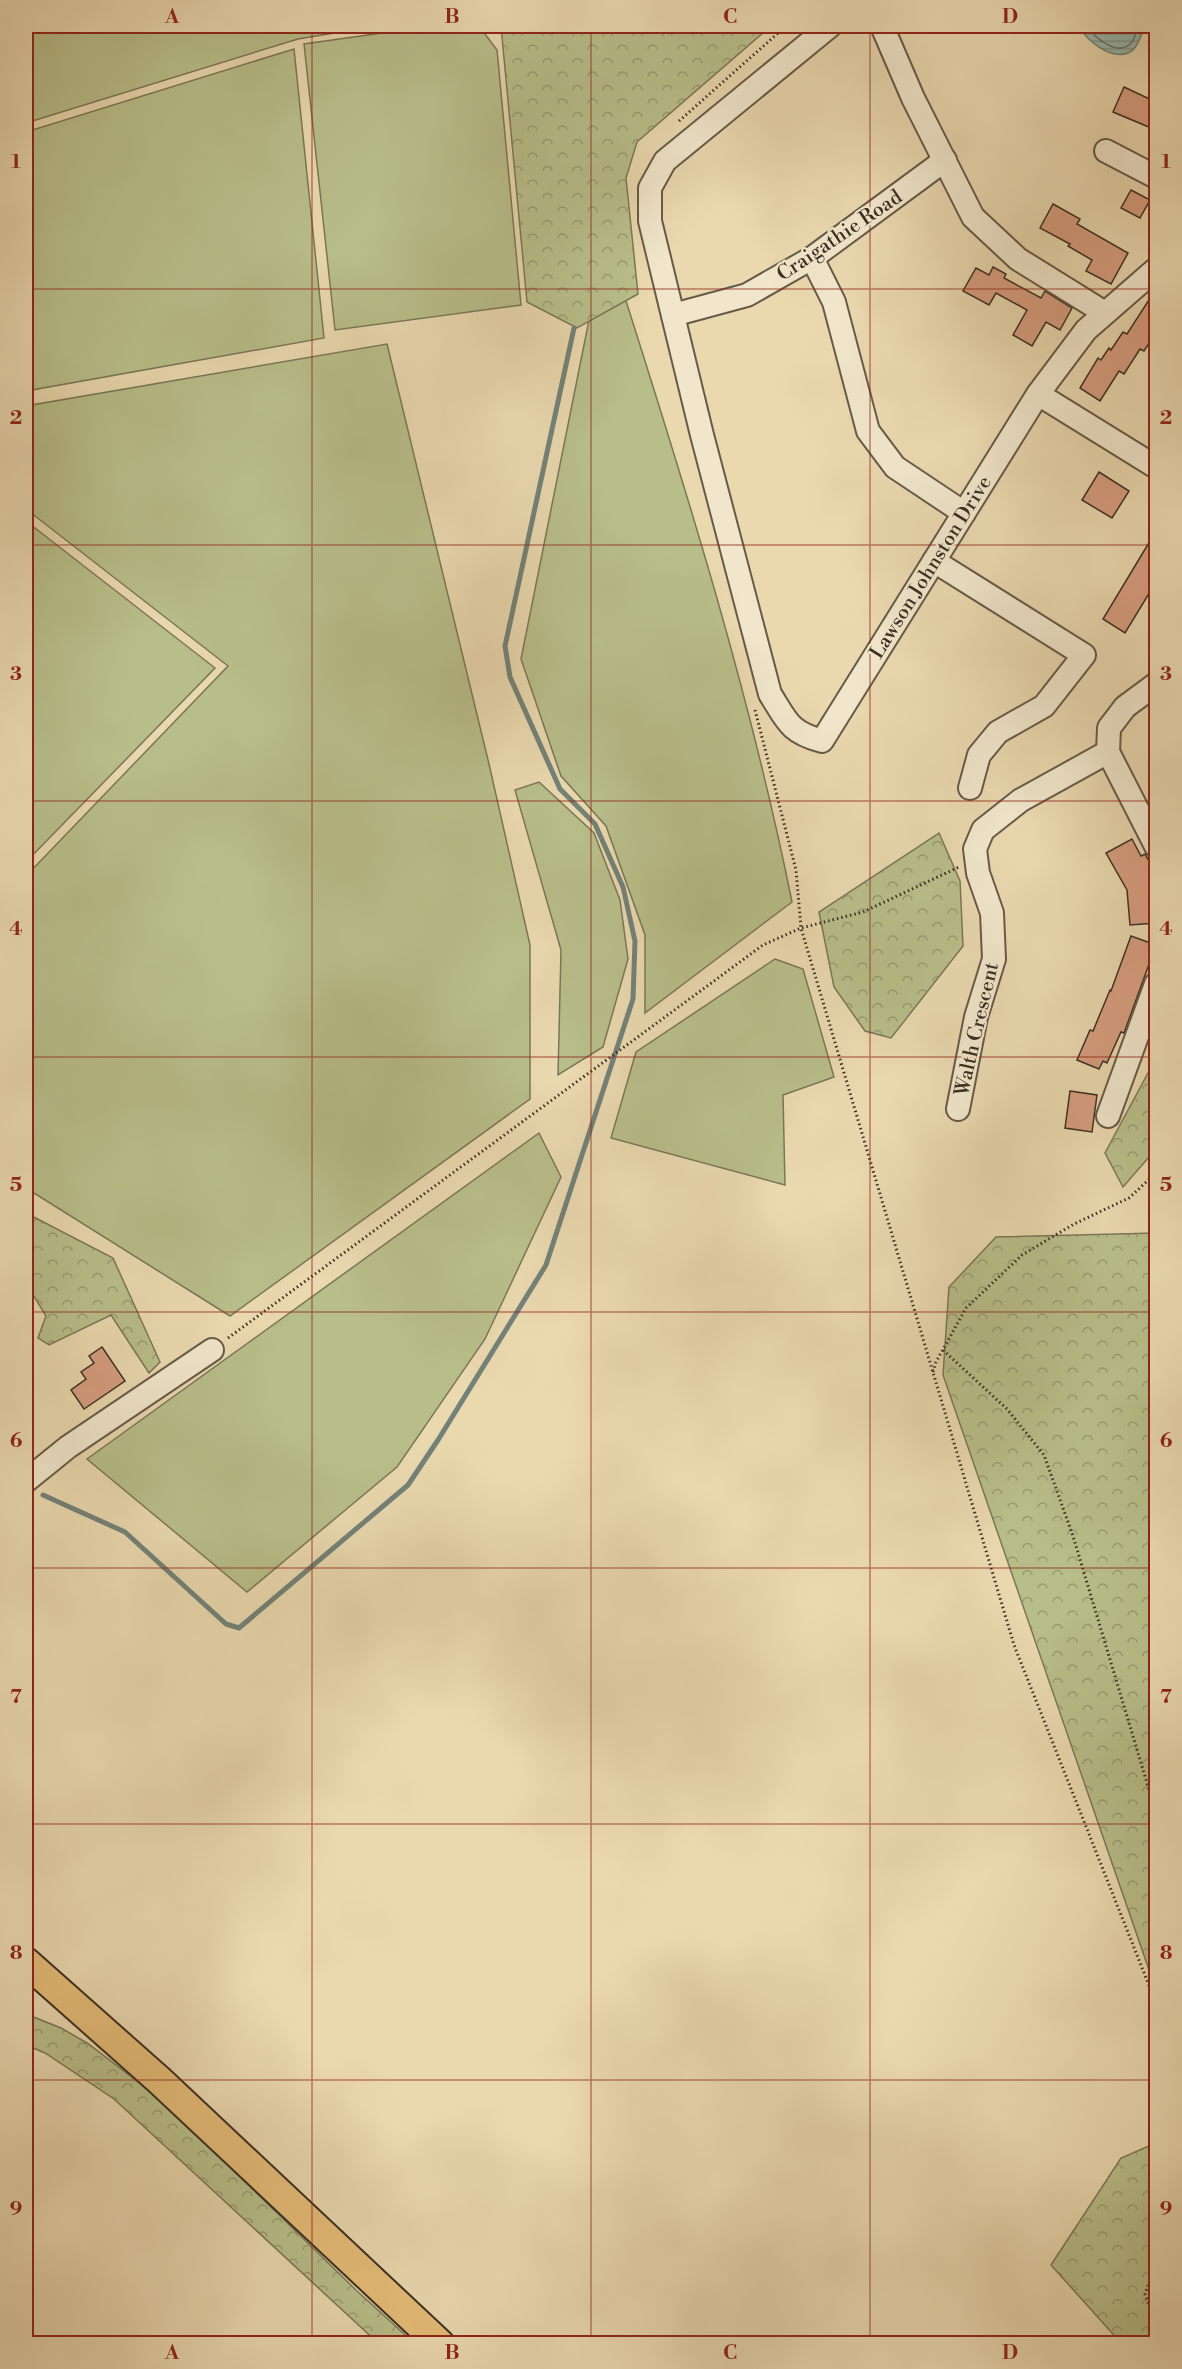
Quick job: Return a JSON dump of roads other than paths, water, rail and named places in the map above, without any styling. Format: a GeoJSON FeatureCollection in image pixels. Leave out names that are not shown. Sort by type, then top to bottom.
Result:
{"type":"FeatureCollection","features":[{"type":"Feature","properties":{"kind":"main road"},"geometry":{"type":"LineString","coordinates":[[26,1962],[159,2080],[440,2343]]}},
{"type":"Feature","properties":{"kind":"street"},"geometry":{"type":"LineString","coordinates":[[673,315],[650,221],[650,188],[665,161],[830,26]]}},
{"type":"Feature","properties":{"kind":"street"},"geometry":{"type":"LineString","coordinates":[[882,26],[913,98],[974,217],[1018,259],[1105,313]]}},
{"type":"Feature","properties":{"kind":"street"},"geometry":{"type":"LineString","coordinates":[[1106,151],[1156,177]]}},
{"type":"Feature","properties":{"kind":"street","name":"Craigathie Road"},"geometry":{"type":"LineString","coordinates":[[673,315],[747,295],[812,258],[945,160]]}},
{"type":"Feature","properties":{"kind":"street"},"geometry":{"type":"LineString","coordinates":[[812,258],[834,303],[868,431],[895,467],[964,513]]}},
{"type":"Feature","properties":{"kind":"street","name":"Lawson Johnston Drive"},"geometry":{"type":"LineString","coordinates":[[673,315],[770,694],[790,725],[803,735],[822,741],[1038,394],[1086,330],[1156,269]]}},
{"type":"Feature","properties":{"kind":"street"},"geometry":{"type":"LineString","coordinates":[[1038,394],[1156,467]]}},
{"type":"Feature","properties":{"kind":"street"},"geometry":{"type":"LineString","coordinates":[[934,561],[1084,656],[1044,706],[998,732],[979,755],[970,788]]}},
{"type":"Feature","properties":{"kind":"street"},"geometry":{"type":"LineString","coordinates":[[1156,684],[1125,707],[1109,728],[1107,752],[1156,846]]}},
{"type":"Feature","properties":{"kind":"street","name":"Walth Crescent"},"geometry":{"type":"LineString","coordinates":[[958,1109],[975,1017],[994,959],[992,913],[978,873],[975,849],[984,830],[1021,800],[1107,752]]}},
{"type":"Feature","properties":{"kind":"street"},"geometry":{"type":"LineString","coordinates":[[1108,1116],[1156,984]]}},
{"type":"Feature","properties":{"kind":"street"},"geometry":{"type":"LineString","coordinates":[[26,1481],[68,1448],[212,1350]]}},
{"type":"Feature","properties":{"kind":"water"},"geometry":{"type":"Polygon","coordinates":[[[1079,26],[1137,26],[1142,33],[1131,52],[1114,54],[1093,43],[1079,26]]]}},
{"type":"Feature","properties":{"kind":"waterway"},"geometry":{"type":"LineString","coordinates":[[43,1495],[125,1532],[226,1624],[239,1628],[408,1485],[546,1265],[633,999],[635,941],[623,887],[595,824],[560,789],[510,677],[505,646],[574,328]]}}]}
